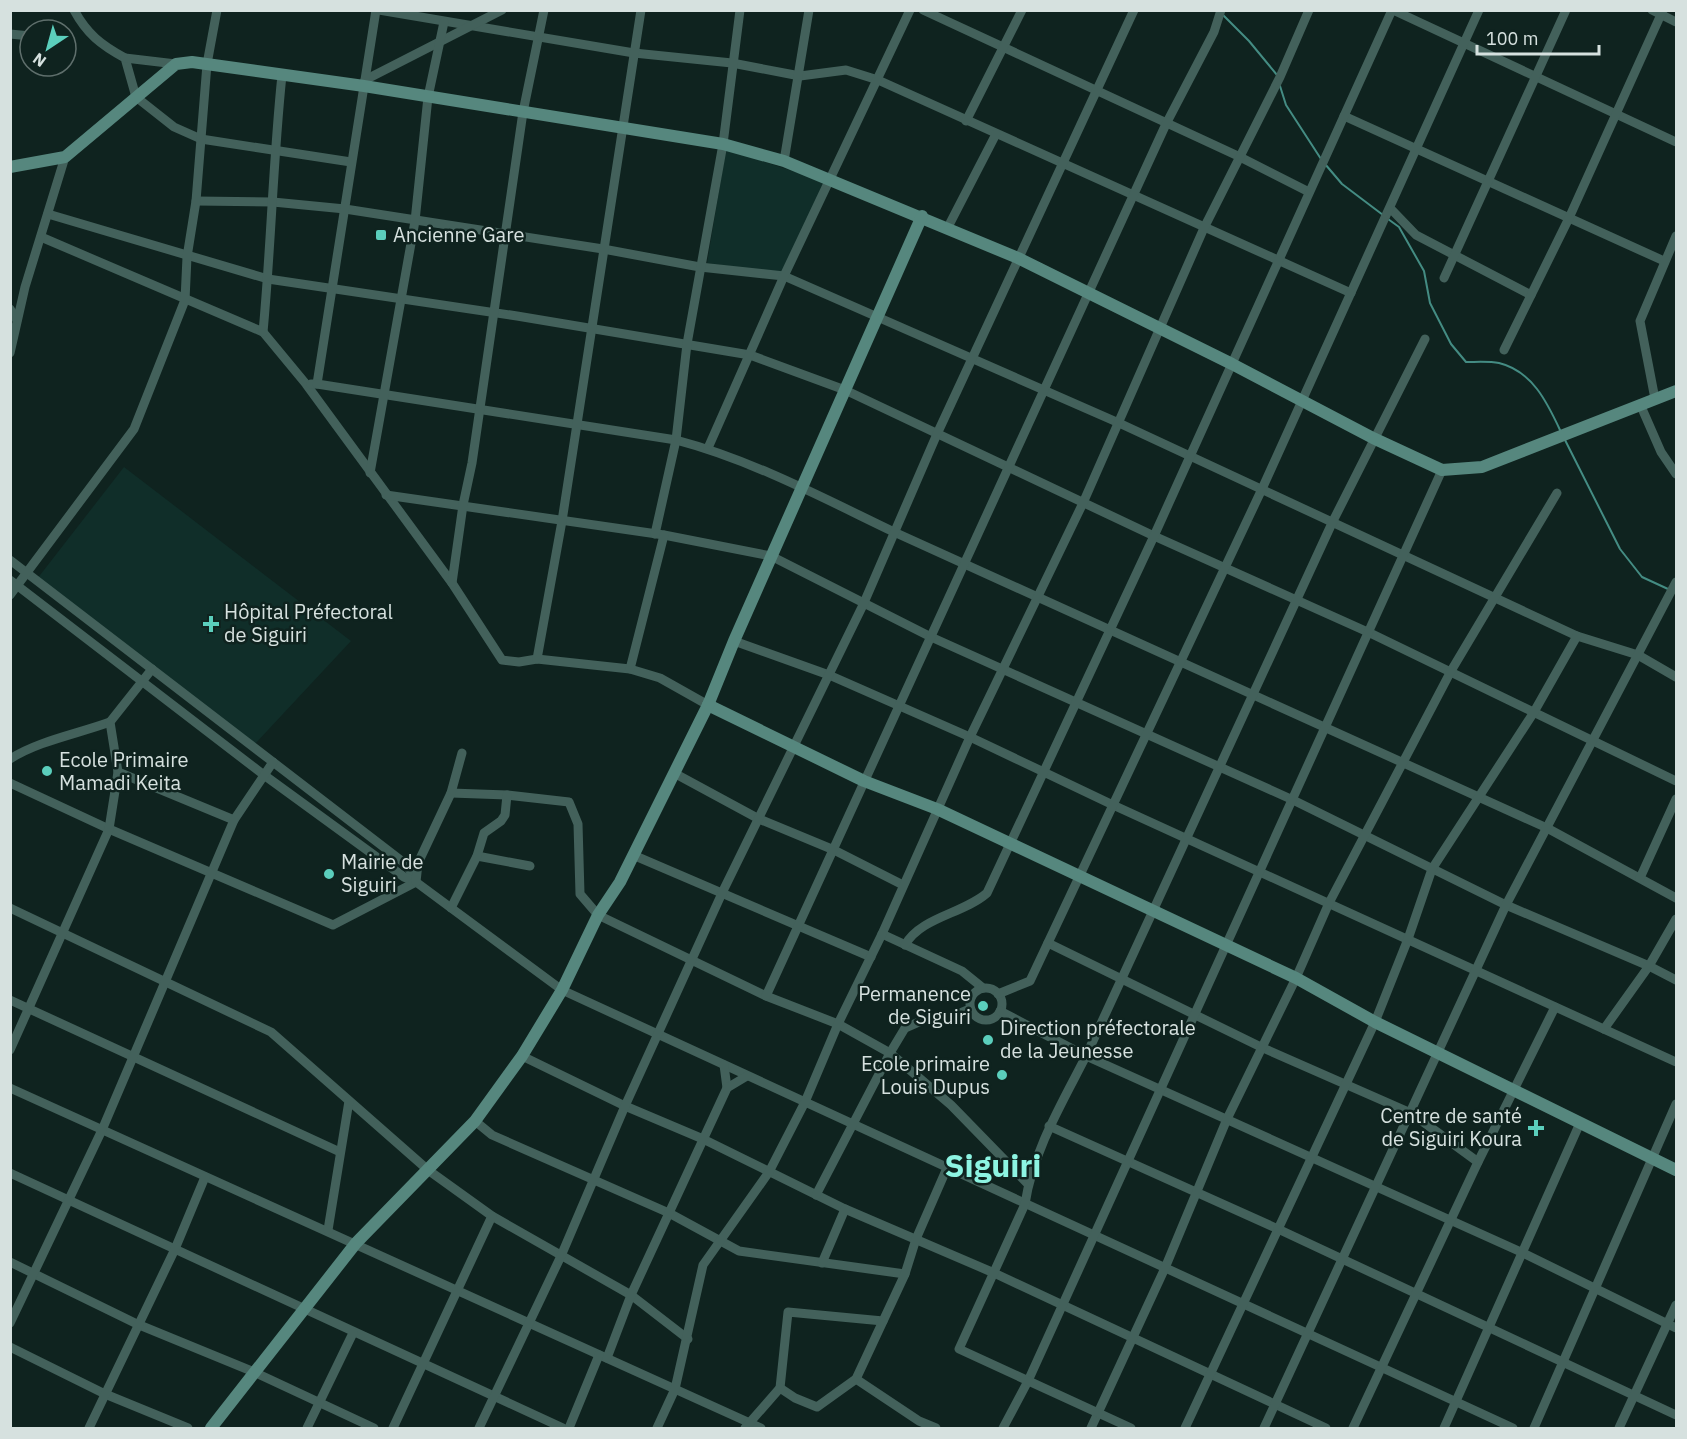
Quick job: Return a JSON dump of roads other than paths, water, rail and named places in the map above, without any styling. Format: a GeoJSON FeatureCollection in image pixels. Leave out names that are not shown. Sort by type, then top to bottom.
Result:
{"type":"FeatureCollection","features":[{"type":"Feature","properties":{"kind":"street"},"geometry":{"type":"LineString","coordinates":[[74,10],[85,30],[96,41],[125,58],[176,64],[207,64],[282,75],[364,83],[428,98],[723,144],[784,161],[832,178],[1018,258],[1162,328],[1373,438],[1442,471],[1482,467],[1677,391]]}},
{"type":"Feature","properties":{"kind":"street"},"geometry":{"type":"LineString","coordinates":[[10,595],[14,583],[28,572],[134,429],[185,300],[187,257],[196,201],[207,64],[217,10]]}},
{"type":"Feature","properties":{"kind":"street"},"geometry":{"type":"LineString","coordinates":[[317,384],[377,10],[634,53],[732,63],[800,76],[846,70],[878,80],[1133,197],[1351,293]]}},
{"type":"Feature","properties":{"kind":"street"},"geometry":{"type":"LineString","coordinates":[[364,83],[502,10]]}},
{"type":"Feature","properties":{"kind":"street"},"geometry":{"type":"LineString","coordinates":[[452,583],[524,112],[544,10]]}},
{"type":"Feature","properties":{"kind":"street"},"geometry":{"type":"LineString","coordinates":[[537,659],[562,521],[641,10]]}},
{"type":"Feature","properties":{"kind":"street"},"geometry":{"type":"LineString","coordinates":[[630,669],[659,534],[676,440],[687,344],[723,144],[740,10]]}},
{"type":"Feature","properties":{"kind":"street"},"geometry":{"type":"LineString","coordinates":[[784,161],[800,76],[809,10]]}},
{"type":"Feature","properties":{"kind":"street"},"geometry":{"type":"LineString","coordinates":[[708,448],[784,276],[910,10]]}},
{"type":"Feature","properties":{"kind":"street"},"geometry":{"type":"LineString","coordinates":[[922,10],[1238,156],[1309,192]]}},
{"type":"Feature","properties":{"kind":"street"},"geometry":{"type":"LineString","coordinates":[[966,121],[1022,10]]}},
{"type":"Feature","properties":{"kind":"street"},"geometry":{"type":"LineString","coordinates":[[479,1428],[561,1256],[625,1106],[723,891],[863,605],[937,435],[1134,10]]}},
{"type":"Feature","properties":{"kind":"street"},"geometry":{"type":"LineString","coordinates":[[657,1428],[675,1389],[703,1265],[719,1239],[769,1172],[805,1102],[838,1024],[882,934],[970,737],[1083,503],[1162,328],[1204,228],[1238,156],[1278,81],[1309,10]]}},
{"type":"Feature","properties":{"kind":"street"},"geometry":{"type":"LineString","coordinates":[[905,945],[918,929],[978,901],[987,893],[1074,702],[1154,536],[1393,10],[1677,142]]}},
{"type":"Feature","properties":{"kind":"street"},"geometry":{"type":"LineString","coordinates":[[998,994],[1030,981],[1262,489],[1479,10]]}},
{"type":"Feature","properties":{"kind":"street"},"geometry":{"type":"LineString","coordinates":[[1444,279],[1566,10]]}},
{"type":"Feature","properties":{"kind":"street"},"geometry":{"type":"LineString","coordinates":[[1504,350],[1569,218],[1659,12],[1677,22]]}},
{"type":"Feature","properties":{"kind":"street"},"geometry":{"type":"LineString","coordinates":[[766,996],[1007,468],[1046,390],[1166,124],[1214,32],[1220,13]]}},
{"type":"Feature","properties":{"kind":"street"},"geometry":{"type":"LineString","coordinates":[[370,473],[415,221],[428,98],[444,22]]}},
{"type":"Feature","properties":{"kind":"street"},"geometry":{"type":"LineString","coordinates":[[125,58],[136,97],[174,127],[201,139],[274,148],[351,162]]}},
{"type":"Feature","properties":{"kind":"street"},"geometry":{"type":"LineString","coordinates":[[10,167],[65,157],[176,64]]}},
{"type":"Feature","properties":{"kind":"street"},"geometry":{"type":"LineString","coordinates":[[263,332],[273,202],[274,148],[282,75]]}},
{"type":"Feature","properties":{"kind":"street"},"geometry":{"type":"LineString","coordinates":[[1344,116],[1664,261]]}},
{"type":"Feature","properties":{"kind":"street"},"geometry":{"type":"LineString","coordinates":[[948,227],[996,134]]}},
{"type":"Feature","properties":{"kind":"street"},"geometry":{"type":"LineString","coordinates":[[10,353],[17,320],[65,157]]}},
{"type":"Feature","properties":{"kind":"street"},"geometry":{"type":"LineString","coordinates":[[196,201],[273,202],[345,210],[603,249],[700,267],[784,276],[878,315],[1119,423],[1577,636],[1638,655],[1677,677]]}},
{"type":"Feature","properties":{"kind":"street"},"geometry":{"type":"LineString","coordinates":[[48,214],[187,257],[268,279],[495,312],[750,355],[845,390],[1007,468],[1370,633],[1677,781]]}},
{"type":"Feature","properties":{"kind":"street"},"geometry":{"type":"LineString","coordinates":[[1388,214],[1416,235],[1531,295]]}},
{"type":"Feature","properties":{"kind":"street"},"geometry":{"type":"LineString","coordinates":[[211,1428],[356,1243],[475,1121],[522,1056],[562,990],[598,915],[633,855],[708,705],[734,640],[922,216]]}},
{"type":"Feature","properties":{"kind":"street"},"geometry":{"type":"LineString","coordinates":[[1655,399],[1641,321],[1664,261],[1677,236]]}},
{"type":"Feature","properties":{"kind":"street"},"geometry":{"type":"LineString","coordinates":[[41,237],[263,332],[306,384],[452,583],[502,660],[519,662],[537,659],[630,669],[660,678],[794,748],[864,781],[937,810],[1296,978],[1375,1022],[1677,1170]]}},
{"type":"Feature","properties":{"kind":"street"},"geometry":{"type":"LineString","coordinates":[[10,309],[17,320]]}},
{"type":"Feature","properties":{"kind":"street"},"geometry":{"type":"LineString","coordinates":[[1131,1428],[959,1349],[1024,1204],[1028,1184],[1049,1126],[1122,980],[1295,600],[1373,438],[1425,339]]}},
{"type":"Feature","properties":{"kind":"street"},"geometry":{"type":"LineString","coordinates":[[306,384],[676,440],[708,448],[802,488],[964,564],[1547,828],[1677,898]]}},
{"type":"Feature","properties":{"kind":"street"},"geometry":{"type":"LineString","coordinates":[[1640,404],[1661,452],[1677,474]]}},
{"type":"Feature","properties":{"kind":"street"},"geometry":{"type":"LineString","coordinates":[[1003,1428],[1028,1381],[1060,1304],[1094,1236],[1159,1089],[1261,872],[1442,471]]}},
{"type":"Feature","properties":{"kind":"street"},"geometry":{"type":"LineString","coordinates":[[1091,1428],[1165,1268],[1227,1119],[1263,1048],[1329,903],[1450,671],[1557,493]]}},
{"type":"Feature","properties":{"kind":"street"},"geometry":{"type":"LineString","coordinates":[[386,495],[659,534],[771,556],[863,605],[931,637],[1293,800],[1506,905],[1677,980]]}},
{"type":"Feature","properties":{"kind":"street"},"geometry":{"type":"LineString","coordinates":[[10,560],[407,866],[416,882]]}},
{"type":"Feature","properties":{"kind":"street"},"geometry":{"type":"LineString","coordinates":[[14,583],[264,775],[404,877],[416,882],[562,990],[1513,1428]]}},
{"type":"Feature","properties":{"kind":"street"},"geometry":{"type":"LineString","coordinates":[[1264,1428],[1506,905],[1673,588]]}},
{"type":"Feature","properties":{"kind":"street"},"geometry":{"type":"LineString","coordinates":[[1185,1428],[1375,1022],[1408,939],[1432,869],[1534,712],[1577,636]]}},
{"type":"Feature","properties":{"kind":"street"},"geometry":{"type":"LineString","coordinates":[[734,640],[829,675],[970,737],[1113,806],[1187,837],[1677,1062]]}},
{"type":"Feature","properties":{"kind":"street"},"geometry":{"type":"LineString","coordinates":[[10,759],[29,747],[69,737],[110,722],[152,669]]}},
{"type":"Feature","properties":{"kind":"street"},"geometry":{"type":"LineString","coordinates":[[10,1050],[109,829],[118,772],[110,722]]}},
{"type":"Feature","properties":{"kind":"street"},"geometry":{"type":"LineString","coordinates":[[416,882],[418,863],[451,793],[462,753]]}},
{"type":"Feature","properties":{"kind":"street"},"geometry":{"type":"LineString","coordinates":[[10,1323],[102,1130],[234,820],[273,762]]}},
{"type":"Feature","properties":{"kind":"street"},"geometry":{"type":"LineString","coordinates":[[118,772],[234,820]]}},
{"type":"Feature","properties":{"kind":"street"},"geometry":{"type":"LineString","coordinates":[[674,773],[759,819],[834,850],[903,885]]}},
{"type":"Feature","properties":{"kind":"street"},"geometry":{"type":"LineString","coordinates":[[10,783],[109,829],[333,925],[416,882]]}},
{"type":"Feature","properties":{"kind":"street"},"geometry":{"type":"LineString","coordinates":[[451,793],[507,795],[569,802],[578,824],[580,894],[598,915],[766,996],[838,1024],[890,1053],[951,1105],[1028,1184]]}},
{"type":"Feature","properties":{"kind":"street"},"geometry":{"type":"LineString","coordinates":[[451,908],[477,856],[484,832],[501,821],[505,815],[507,795]]}},
{"type":"Feature","properties":{"kind":"street"},"geometry":{"type":"LineString","coordinates":[[1640,878],[1677,799]]}},
{"type":"Feature","properties":{"kind":"street"},"geometry":{"type":"LineString","coordinates":[[633,855],[723,891],[871,957]]}},
{"type":"Feature","properties":{"kind":"street"},"geometry":{"type":"LineString","coordinates":[[477,856],[530,866]]}},
{"type":"Feature","properties":{"kind":"street"},"geometry":{"type":"LineString","coordinates":[[10,908],[166,980],[271,1032],[428,1170],[492,1216],[631,1295],[688,1339]]}},
{"type":"Feature","properties":{"kind":"street"},"geometry":{"type":"LineString","coordinates":[[1604,1029],[1649,966],[1677,920]]}},
{"type":"Feature","properties":{"kind":"street"},"geometry":{"type":"LineString","coordinates":[[882,934],[962,971],[983,988],[998,994],[1002,1002],[1000,1011],[987,1020],[977,1017],[970,1009],[971,998],[983,988]]}},
{"type":"Feature","properties":{"kind":"street"},"geometry":{"type":"LineString","coordinates":[[1048,943],[1194,1016],[1346,1086],[1411,1113],[1478,1162]]}},
{"type":"Feature","properties":{"kind":"street"},"geometry":{"type":"LineString","coordinates":[[10,1000],[340,1152]]}},
{"type":"Feature","properties":{"kind":"street"},"geometry":{"type":"LineString","coordinates":[[1353,1428],[1478,1162],[1555,1006]]}},
{"type":"Feature","properties":{"kind":"street"},"geometry":{"type":"LineString","coordinates":[[816,1195],[890,1053],[906,1028],[928,1018],[943,1020],[970,1009]]}},
{"type":"Feature","properties":{"kind":"street"},"geometry":{"type":"LineString","coordinates":[[1000,1011],[1086,1056],[1376,1189],[1521,1252],[1672,1326]]}},
{"type":"Feature","properties":{"kind":"street"},"geometry":{"type":"LineString","coordinates":[[522,1056],[625,1106],[703,1139],[845,1209],[994,1273],[1326,1428]]}},
{"type":"Feature","properties":{"kind":"street"},"geometry":{"type":"LineString","coordinates":[[569,1428],[727,1088],[724,1065]]}},
{"type":"Feature","properties":{"kind":"street"},"geometry":{"type":"LineString","coordinates":[[727,1088],[747,1076]]}},
{"type":"Feature","properties":{"kind":"street"},"geometry":{"type":"LineString","coordinates":[[10,1089],[356,1243],[675,1389],[746,1425],[761,1428]]}},
{"type":"Feature","properties":{"kind":"street"},"geometry":{"type":"LineString","coordinates":[[327,1230],[349,1101]]}},
{"type":"Feature","properties":{"kind":"street"},"geometry":{"type":"LineString","coordinates":[[1534,1428],[1651,1158],[1677,1104]]}},
{"type":"Feature","properties":{"kind":"street"},"geometry":{"type":"LineString","coordinates":[[475,1121],[492,1135],[669,1213],[739,1251],[905,1274]]}},
{"type":"Feature","properties":{"kind":"street"},"geometry":{"type":"LineString","coordinates":[[1444,1428],[1521,1252],[1581,1123]]}},
{"type":"Feature","properties":{"kind":"street"},"geometry":{"type":"LineString","coordinates":[[1049,1126],[1278,1229],[1677,1415]]}},
{"type":"Feature","properties":{"kind":"street"},"geometry":{"type":"LineString","coordinates":[[780,1388],[795,1398],[818,1407],[856,1379],[905,1274],[916,1239],[947,1168]]}},
{"type":"Feature","properties":{"kind":"street"},"geometry":{"type":"LineString","coordinates":[[10,1173],[562,1428]]}},
{"type":"Feature","properties":{"kind":"street"},"geometry":{"type":"LineString","coordinates":[[88,1428],[137,1324],[176,1249],[205,1177]]}},
{"type":"Feature","properties":{"kind":"street"},"geometry":{"type":"LineString","coordinates":[[822,1263],[845,1209]]}},
{"type":"Feature","properties":{"kind":"street"},"geometry":{"type":"LineString","coordinates":[[393,1428],[492,1216]]}},
{"type":"Feature","properties":{"kind":"street"},"geometry":{"type":"LineString","coordinates":[[10,1263],[137,1324],[254,1372],[374,1428]]}},
{"type":"Feature","properties":{"kind":"street"},"geometry":{"type":"LineString","coordinates":[[1618,1428],[1672,1326],[1677,1305]]}},
{"type":"Feature","properties":{"kind":"street"},"geometry":{"type":"LineString","coordinates":[[746,1425],[780,1388],[788,1312],[883,1321]]}},
{"type":"Feature","properties":{"kind":"street"},"geometry":{"type":"LineString","coordinates":[[306,1428],[353,1333]]}},
{"type":"Feature","properties":{"kind":"street"},"geometry":{"type":"LineString","coordinates":[[10,1347],[105,1394],[188,1428]]}},
{"type":"Feature","properties":{"kind":"street"},"geometry":{"type":"LineString","coordinates":[[856,1379],[917,1424],[936,1428]]}},
{"type":"Feature","properties":{"kind":"waterway"},"geometry":{"type":"LineString","coordinates":[[1223,15],[1249,41],[1277,75]]}},
{"type":"Feature","properties":{"kind":"waterway"},"geometry":{"type":"LineString","coordinates":[[1280,86],[1286,105],[1321,159]]}},
{"type":"Feature","properties":{"kind":"waterway"},"geometry":{"type":"LineString","coordinates":[[1325,164],[1342,184],[1383,215]]}},
{"type":"Feature","properties":{"kind":"waterway"},"geometry":{"type":"LineString","coordinates":[[1388,219],[1399,227],[1424,271],[1430,303],[1451,344],[1466,362],[1499,363],[1521,373],[1544,399],[1560,430]]}},
{"type":"Feature","properties":{"kind":"waterway"},"geometry":{"type":"LineString","coordinates":[[1564,438],[1620,549],[1642,577],[1668,589]]}},
{"type":"Feature","properties":{"kind":"place","name":"Ancienne Gare"},"geometry":{"type":"Point","coordinates":[381,235]}},
{"type":"Feature","properties":{"kind":"place","name":"Hôpital Préfectoral de Siguiri"},"geometry":{"type":"Point","coordinates":[211,624]}},
{"type":"Feature","properties":{"kind":"place","name":"Ecole Primaire Mamadi Keita"},"geometry":{"type":"Point","coordinates":[47,771]}},
{"type":"Feature","properties":{"kind":"place","name":"Mairie de Siguiri"},"geometry":{"type":"Point","coordinates":[329,874]}},
{"type":"Feature","properties":{"kind":"place","name":"Permanence de Siguiri"},"geometry":{"type":"Point","coordinates":[983,1006]}},
{"type":"Feature","properties":{"kind":"place","name":"Direction préfectorale de la Jeunesse"},"geometry":{"type":"Point","coordinates":[988,1040]}},
{"type":"Feature","properties":{"kind":"place","name":"Ecole primaire Louis Dupus"},"geometry":{"type":"Point","coordinates":[1002,1075]}},
{"type":"Feature","properties":{"kind":"place","name":"Centre de santé de Siguiri Koura"},"geometry":{"type":"Point","coordinates":[1536,1128]}},
{"type":"Feature","properties":{"kind":"district","name":"Siguiri"},"geometry":{"type":"Point","coordinates":[993,1166]}}]}
